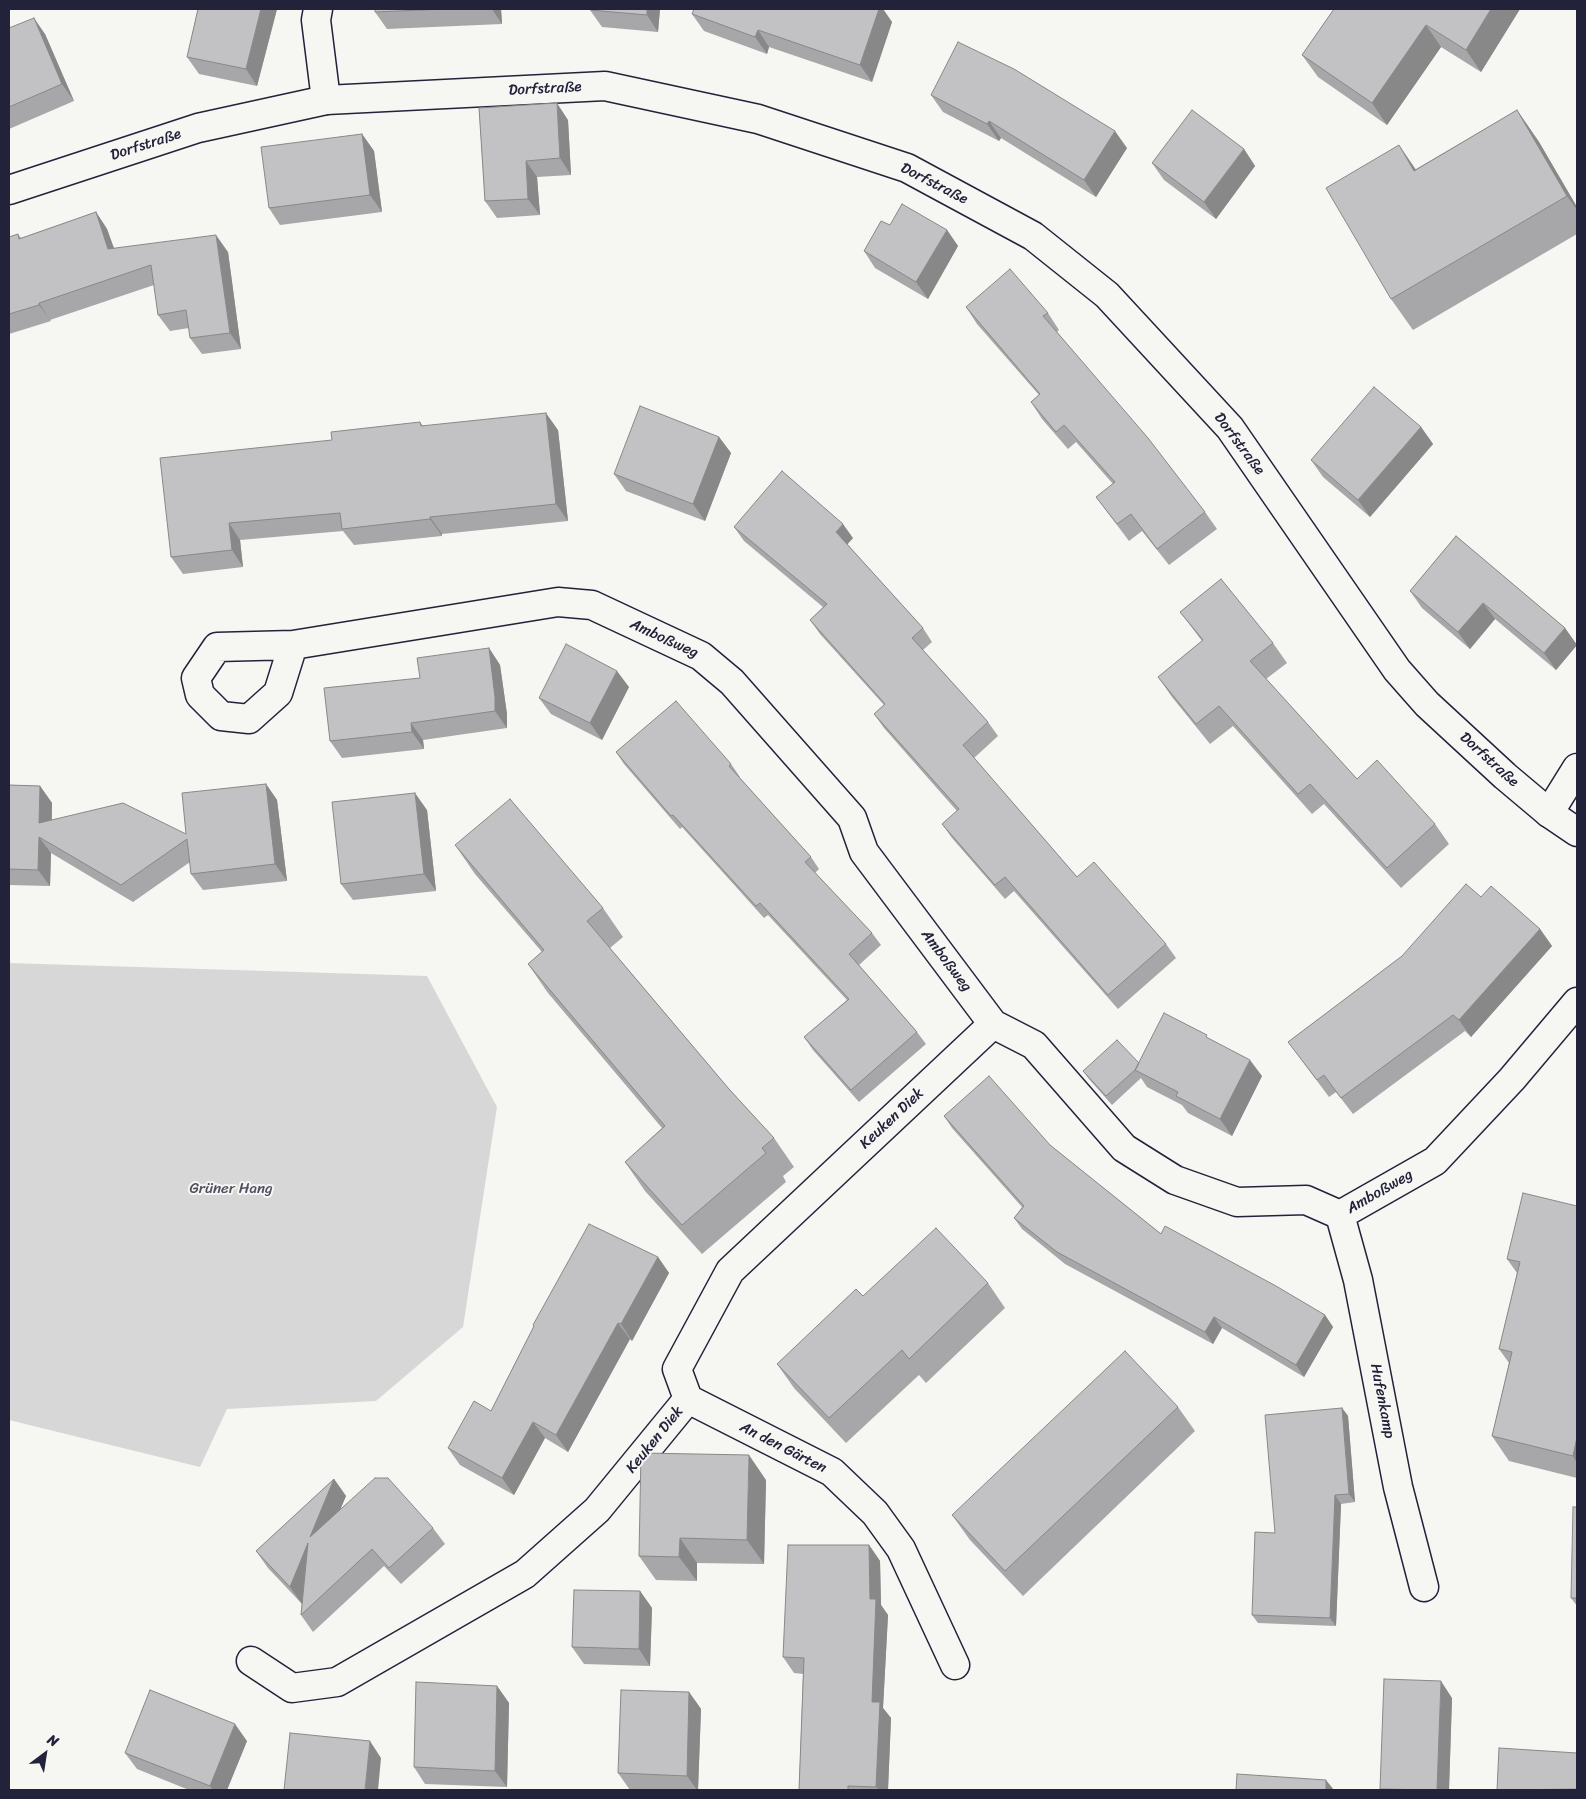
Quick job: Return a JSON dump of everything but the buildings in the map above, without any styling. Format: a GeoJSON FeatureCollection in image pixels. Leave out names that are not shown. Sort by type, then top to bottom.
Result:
{"type":"FeatureCollection","features":[{"type":"Feature","properties":{"kind":"street"},"geometry":{"type":"LineString","coordinates":[[318,9],[316,20],[326,100]]}},
{"type":"Feature","properties":{"kind":"street","name":"Dorfstraße"},"geometry":{"type":"LineString","coordinates":[[9,190],[198,128],[326,100],[604,86],[758,119],[906,168],[1033,236],[1107,294],[1230,428],[1397,670],[1428,704],[1505,776],[1549,813],[1577,832]]}},
{"type":"Feature","properties":{"kind":"street","name":"Amboßweg"},"geometry":{"type":"LineString","coordinates":[[293,645],[558,602],[592,605],[701,656],[732,682],[852,818],[864,852],[993,1024],[1034,1045],[1124,1148],[1175,1180],[1237,1202],[1306,1200],[1340,1215],[1435,1161],[1512,1079],[1577,1002]]}},
{"type":"Feature","properties":{"kind":"street"},"geometry":{"type":"LineString","coordinates":[[1549,813],[1577,768]]}},
{"type":"Feature","properties":{"kind":"street","name":"Keuken Diek"},"geometry":{"type":"LineString","coordinates":[[251,1661],[292,1688],[337,1682],[525,1574],[597,1510],[688,1400],[676,1369],[730,1271],[993,1024]]}},
{"type":"Feature","properties":{"kind":"street","name":"Hufenkamp"},"geometry":{"type":"LineString","coordinates":[[1340,1215],[1358,1280],[1398,1487],[1424,1587]]}},
{"type":"Feature","properties":{"kind":"street","name":"An den Gärten"},"geometry":{"type":"LineString","coordinates":[[688,1400],[832,1472],[875,1513],[902,1549],[955,1666]]}},
{"type":"Feature","properties":{"kind":"green space","name":"Grüner Hang"},"geometry":{"type":"Polygon","coordinates":[[[9,963],[427,976],[497,1107],[463,1327],[376,1401],[227,1409],[200,1467],[9,1420],[9,963]]]}}]}
